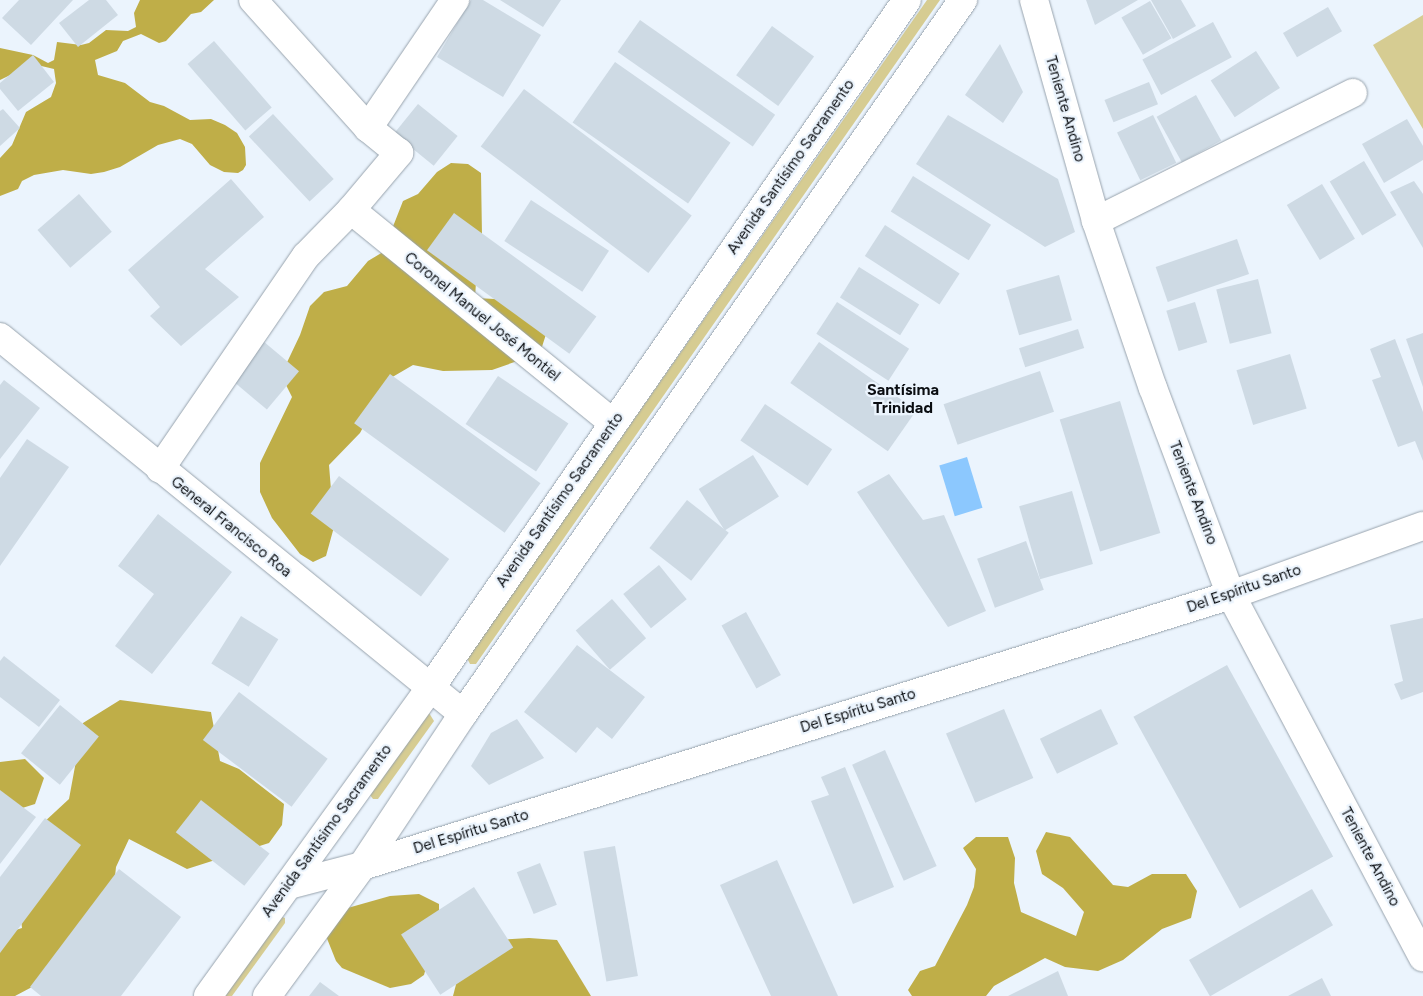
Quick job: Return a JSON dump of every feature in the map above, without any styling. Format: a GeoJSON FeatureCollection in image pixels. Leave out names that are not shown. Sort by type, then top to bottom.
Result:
{"type":"FeatureCollection","features":[{"type":"Feature","properties":{"kind":"street"},"geometry":{"type":"LineString","coordinates":[[160,469],[306,256],[351,210],[399,153],[368,128],[253,0]]}},
{"type":"Feature","properties":{"kind":"street"},"geometry":{"type":"LineString","coordinates":[[368,128],[455,0]]}},
{"type":"Feature","properties":{"kind":"street","name":"Avenida Santísimo Sacramento"},"geometry":{"type":"LineString","coordinates":[[208,996],[429,690],[907,0]]}},
{"type":"Feature","properties":{"kind":"street"},"geometry":{"type":"LineString","coordinates":[[267,996],[362,866],[463,714],[963,0]]}},
{"type":"Feature","properties":{"kind":"street","name":"Teniente Andino"},"geometry":{"type":"LineString","coordinates":[[1034,0],[1096,221],[1153,388],[1231,595],[1423,957]]}},
{"type":"Feature","properties":{"kind":"street"},"geometry":{"type":"LineString","coordinates":[[1096,221],[1353,93]]}},
{"type":"Feature","properties":{"kind":"street","name":"Coronel Manuel José Montiel"},"geometry":{"type":"LineString","coordinates":[[351,210],[614,423]]}},
{"type":"Feature","properties":{"kind":"street","name":"General Francisco Roa"},"geometry":{"type":"LineString","coordinates":[[0,337],[429,690],[463,714]]}},
{"type":"Feature","properties":{"kind":"street","name":"Del Espíritu Santo"},"geometry":{"type":"LineString","coordinates":[[289,885],[362,866],[1231,595],[1423,526]]}},
{"type":"Feature","properties":{"kind":"shaded area"},"geometry":{"type":"Polygon","coordinates":[[[140,0],[214,0],[201,12],[191,14],[166,41],[159,43],[141,34],[123,41],[117,51],[95,60],[98,75],[125,83],[150,102],[164,106],[190,120],[211,119],[225,125],[237,133],[245,147],[246,165],[243,170],[238,173],[224,172],[210,165],[192,144],[180,139],[158,145],[120,167],[104,172],[91,174],[63,170],[34,175],[22,181],[18,189],[0,196],[0,158],[12,145],[26,112],[51,97],[56,83],[54,69],[33,64],[0,80],[0,48],[33,55],[48,63],[54,60],[57,42],[81,45],[89,43],[106,30],[128,31],[136,27],[134,13],[140,0]]]}},
{"type":"Feature","properties":{"kind":"shaded area"},"geometry":{"type":"Polygon","coordinates":[[[927,0],[940,0],[476,664],[470,664],[467,658],[927,0]]]}},
{"type":"Feature","properties":{"kind":"shaded area"},"geometry":{"type":"Polygon","coordinates":[[[1423,15],[1423,129],[1373,45],[1423,15]]]}},
{"type":"Feature","properties":{"kind":"shaded area"},"geometry":{"type":"Polygon","coordinates":[[[451,163],[468,164],[481,173],[482,236],[478,250],[475,298],[513,300],[548,328],[540,353],[492,370],[443,371],[413,365],[389,379],[360,433],[329,465],[334,527],[326,556],[313,562],[300,554],[272,518],[260,492],[260,463],[292,397],[281,375],[300,335],[310,306],[324,292],[347,286],[368,261],[383,252],[403,201],[418,194],[437,172],[451,163]]]}},
{"type":"Feature","properties":{"kind":"shaded area"},"geometry":{"type":"Polygon","coordinates":[[[120,700],[211,712],[220,761],[239,769],[284,804],[282,825],[269,843],[187,869],[129,839],[116,867],[113,896],[32,987],[15,996],[0,996],[0,935],[22,928],[19,901],[42,824],[69,799],[83,723],[120,700]]]}},
{"type":"Feature","properties":{"kind":"shaded area"},"geometry":{"type":"Polygon","coordinates":[[[429,713],[434,721],[378,799],[373,799],[370,795],[429,713]]]}},
{"type":"Feature","properties":{"kind":"shaded area"},"geometry":{"type":"Polygon","coordinates":[[[25,759],[44,778],[35,804],[0,815],[0,762],[25,759]]]}},
{"type":"Feature","properties":{"kind":"shaded area"},"geometry":{"type":"Polygon","coordinates":[[[1046,832],[1070,837],[1113,885],[1128,887],[1152,874],[1186,874],[1197,891],[1191,918],[1162,929],[1123,960],[1098,971],[1065,967],[1045,958],[994,986],[986,996],[912,996],[908,990],[920,971],[935,966],[967,905],[974,887],[976,869],[963,848],[976,837],[1008,837],[1015,858],[1014,883],[1021,912],[1076,936],[1084,912],[1063,888],[1042,874],[1036,851],[1046,832]]]}},
{"type":"Feature","properties":{"kind":"shaded area"},"geometry":{"type":"Polygon","coordinates":[[[419,894],[439,904],[439,918],[424,975],[411,984],[390,988],[342,968],[336,961],[324,931],[337,911],[390,896],[419,894]]]}},
{"type":"Feature","properties":{"kind":"shaded area"},"geometry":{"type":"Polygon","coordinates":[[[280,916],[285,918],[285,923],[232,996],[220,996],[280,916]]]}},
{"type":"Feature","properties":{"kind":"shaded area"},"geometry":{"type":"Polygon","coordinates":[[[529,938],[557,940],[591,996],[453,996],[459,973],[496,940],[529,938]]]}},
{"type":"Feature","properties":{"kind":"water"},"geometry":{"type":"Polygon","coordinates":[[[967,457],[982,508],[955,516],[939,465],[967,457]]]}},
{"type":"Feature","properties":{"kind":"building"},"geometry":{"type":"Polygon","coordinates":[[[19,0],[73,0],[31,45],[2,18],[19,0]]]}},
{"type":"Feature","properties":{"kind":"building"},"geometry":{"type":"Polygon","coordinates":[[[89,0],[106,0],[118,15],[78,47],[59,23],[89,0]]]}},
{"type":"Feature","properties":{"kind":"building"},"geometry":{"type":"Polygon","coordinates":[[[471,0],[483,0],[541,35],[503,97],[437,57],[471,0]]]}},
{"type":"Feature","properties":{"kind":"building"},"geometry":{"type":"Polygon","coordinates":[[[500,0],[561,0],[543,27],[500,0]]]}},
{"type":"Feature","properties":{"kind":"building"},"geometry":{"type":"Polygon","coordinates":[[[1086,0],[1138,0],[1095,25],[1086,0]]]}},
{"type":"Feature","properties":{"kind":"building"},"geometry":{"type":"Polygon","coordinates":[[[1150,1],[1172,38],[1143,55],[1121,18],[1150,1]]]}},
{"type":"Feature","properties":{"kind":"building"},"geometry":{"type":"Polygon","coordinates":[[[1150,1],[1172,38],[1143,55],[1121,18],[1150,1]]]}},
{"type":"Feature","properties":{"kind":"building"},"geometry":{"type":"Polygon","coordinates":[[[1328,7],[1342,31],[1297,57],[1283,33],[1328,7]]]}},
{"type":"Feature","properties":{"kind":"building"},"geometry":{"type":"Polygon","coordinates":[[[640,20],[775,115],[753,147],[618,52],[640,20]]]}},
{"type":"Feature","properties":{"kind":"building"},"geometry":{"type":"Polygon","coordinates":[[[1213,22],[1232,57],[1161,95],[1142,60],[1213,22]]]}},
{"type":"Feature","properties":{"kind":"building"},"geometry":{"type":"Polygon","coordinates":[[[772,26],[814,57],[778,106],[736,75],[772,26]]]}},
{"type":"Feature","properties":{"kind":"building"},"geometry":{"type":"Polygon","coordinates":[[[214,41],[272,107],[245,130],[188,64],[214,41]]]}},
{"type":"Feature","properties":{"kind":"building"},"geometry":{"type":"Polygon","coordinates":[[[1000,44],[1023,92],[1003,123],[965,95],[1000,44]]]}},
{"type":"Feature","properties":{"kind":"building"},"geometry":{"type":"Polygon","coordinates":[[[1256,51],[1280,88],[1235,117],[1211,80],[1256,51]]]}},
{"type":"Feature","properties":{"kind":"building"},"geometry":{"type":"Polygon","coordinates":[[[33,55],[54,82],[18,111],[0,89],[0,83],[33,55]]]}},
{"type":"Feature","properties":{"kind":"building"},"geometry":{"type":"Polygon","coordinates":[[[615,62],[731,143],[688,203],[573,123],[615,62]]]}},
{"type":"Feature","properties":{"kind":"building"},"geometry":{"type":"Polygon","coordinates":[[[1149,82],[1158,104],[1113,122],[1104,100],[1149,82]]]}},
{"type":"Feature","properties":{"kind":"building"},"geometry":{"type":"Polygon","coordinates":[[[524,89],[692,215],[648,273],[481,147],[524,89]]]}},
{"type":"Feature","properties":{"kind":"building"},"geometry":{"type":"Polygon","coordinates":[[[1196,95],[1221,140],[1182,162],[1157,117],[1196,95]]]}},
{"type":"Feature","properties":{"kind":"building"},"geometry":{"type":"Polygon","coordinates":[[[418,104],[458,136],[434,166],[394,134],[418,104]]]}},
{"type":"Feature","properties":{"kind":"building"},"geometry":{"type":"Polygon","coordinates":[[[3,109],[20,128],[0,146],[0,111],[3,109]]]}},
{"type":"Feature","properties":{"kind":"building"},"geometry":{"type":"Polygon","coordinates":[[[273,114],[334,179],[310,202],[249,137],[273,114]]]}},
{"type":"Feature","properties":{"kind":"building"},"geometry":{"type":"Polygon","coordinates":[[[948,115],[1058,179],[1075,232],[1045,247],[916,164],[948,115]]]}},
{"type":"Feature","properties":{"kind":"building"},"geometry":{"type":"Polygon","coordinates":[[[1153,115],[1176,163],[1140,180],[1117,133],[1153,115]]]}},
{"type":"Feature","properties":{"kind":"building"},"geometry":{"type":"Polygon","coordinates":[[[1407,119],[1423,146],[1423,160],[1384,183],[1362,144],[1407,119]]]}},
{"type":"Feature","properties":{"kind":"building"},"geometry":{"type":"Polygon","coordinates":[[[1364,161],[1396,215],[1362,236],[1330,182],[1364,161]]]}},
{"type":"Feature","properties":{"kind":"building"},"geometry":{"type":"Polygon","coordinates":[[[913,176],[991,225],[969,260],[891,212],[913,176]]]}},
{"type":"Feature","properties":{"kind":"building"},"geometry":{"type":"Polygon","coordinates":[[[231,179],[264,217],[205,269],[239,297],[181,346],[150,316],[160,307],[128,270],[231,179]]]}},
{"type":"Feature","properties":{"kind":"building"},"geometry":{"type":"Polygon","coordinates":[[[1414,181],[1423,194],[1423,248],[1390,192],[1414,181]]]}},
{"type":"Feature","properties":{"kind":"building"},"geometry":{"type":"Polygon","coordinates":[[[1322,184],[1355,239],[1320,260],[1287,205],[1322,184]]]}},
{"type":"Feature","properties":{"kind":"building"},"geometry":{"type":"Polygon","coordinates":[[[79,194],[112,232],[70,268],[37,230],[79,194]]]}},
{"type":"Feature","properties":{"kind":"building"},"geometry":{"type":"Polygon","coordinates":[[[531,200],[609,251],[582,292],[504,241],[531,200]]]}},
{"type":"Feature","properties":{"kind":"building"},"geometry":{"type":"Polygon","coordinates":[[[454,213],[596,316],[569,354],[427,250],[454,213]]]}},
{"type":"Feature","properties":{"kind":"building"},"geometry":{"type":"Polygon","coordinates":[[[885,225],[960,273],[939,305],[865,256],[885,225]]]}},
{"type":"Feature","properties":{"kind":"building"},"geometry":{"type":"Polygon","coordinates":[[[1237,239],[1249,274],[1168,302],[1156,267],[1237,239]]]}},
{"type":"Feature","properties":{"kind":"building"},"geometry":{"type":"Polygon","coordinates":[[[859,267],[919,305],[900,335],[840,298],[859,267]]]}},
{"type":"Feature","properties":{"kind":"building"},"geometry":{"type":"Polygon","coordinates":[[[1059,275],[1072,320],[1019,335],[1006,290],[1059,275]]]}},
{"type":"Feature","properties":{"kind":"building"},"geometry":{"type":"Polygon","coordinates":[[[1258,279],[1272,333],[1230,344],[1216,289],[1258,279]]]}},
{"type":"Feature","properties":{"kind":"building"},"geometry":{"type":"Polygon","coordinates":[[[837,302],[909,349],[888,381],[816,334],[837,302]]]}},
{"type":"Feature","properties":{"kind":"building"},"geometry":{"type":"Polygon","coordinates":[[[1195,302],[1207,342],[1179,351],[1166,311],[1195,302]]]}},
{"type":"Feature","properties":{"kind":"building"},"geometry":{"type":"Polygon","coordinates":[[[1078,329],[1084,348],[1025,367],[1019,348],[1078,329]]]}},
{"type":"Feature","properties":{"kind":"building"},"geometry":{"type":"Polygon","coordinates":[[[1423,333],[1423,387],[1406,339],[1423,333]]]}},
{"type":"Feature","properties":{"kind":"building"},"geometry":{"type":"Polygon","coordinates":[[[1395,339],[1423,412],[1423,461],[1415,441],[1398,447],[1372,380],[1381,377],[1370,349],[1395,339]]]}},
{"type":"Feature","properties":{"kind":"building"},"geometry":{"type":"Polygon","coordinates":[[[263,341],[299,371],[267,410],[231,379],[263,341]]]}},
{"type":"Feature","properties":{"kind":"building"},"geometry":{"type":"Polygon","coordinates":[[[819,342],[916,410],[888,451],[790,383],[819,342]]]}},
{"type":"Feature","properties":{"kind":"building"},"geometry":{"type":"Polygon","coordinates":[[[1290,354],[1307,409],[1253,425],[1236,370],[1290,354]]]}},
{"type":"Feature","properties":{"kind":"building"},"geometry":{"type":"Polygon","coordinates":[[[1040,371],[1054,412],[958,445],[944,404],[1040,371]]]}},
{"type":"Feature","properties":{"kind":"building"},"geometry":{"type":"Polygon","coordinates":[[[390,374],[540,483],[505,533],[354,423],[390,374]]]}},
{"type":"Feature","properties":{"kind":"building"},"geometry":{"type":"Polygon","coordinates":[[[498,376],[568,424],[536,472],[466,424],[498,376]]]}},
{"type":"Feature","properties":{"kind":"building"},"geometry":{"type":"Polygon","coordinates":[[[4,380],[40,408],[0,459],[0,385],[4,380]]]}},
{"type":"Feature","properties":{"kind":"building"},"geometry":{"type":"Polygon","coordinates":[[[1120,401],[1160,533],[1100,551],[1060,419],[1120,401]]]}},
{"type":"Feature","properties":{"kind":"building"},"geometry":{"type":"Polygon","coordinates":[[[765,404],[832,449],[808,486],[740,440],[765,404]]]}},
{"type":"Feature","properties":{"kind":"building"},"geometry":{"type":"Polygon","coordinates":[[[27,439],[69,467],[0,566],[0,478],[27,439]]]}},
{"type":"Feature","properties":{"kind":"building"},"geometry":{"type":"Polygon","coordinates":[[[753,455],[779,497],[725,530],[699,489],[753,455]]]}},
{"type":"Feature","properties":{"kind":"building"},"geometry":{"type":"Polygon","coordinates":[[[889,474],[923,520],[944,515],[986,611],[948,627],[857,492],[889,474]]]}},
{"type":"Feature","properties":{"kind":"building"},"geometry":{"type":"Polygon","coordinates":[[[339,476],[449,559],[421,597],[311,514],[339,476]]]}},
{"type":"Feature","properties":{"kind":"building"},"geometry":{"type":"Polygon","coordinates":[[[1072,491],[1093,564],[1040,579],[1019,506],[1072,491]]]}},
{"type":"Feature","properties":{"kind":"building"},"geometry":{"type":"Polygon","coordinates":[[[687,500],[729,533],[691,581],[649,548],[687,500]]]}},
{"type":"Feature","properties":{"kind":"building"},"geometry":{"type":"Polygon","coordinates":[[[158,514],[232,572],[152,674],[115,646],[154,594],[118,566],[158,514]]]}},
{"type":"Feature","properties":{"kind":"building"},"geometry":{"type":"Polygon","coordinates":[[[1026,541],[1044,590],[995,608],[977,559],[1026,541]]]}},
{"type":"Feature","properties":{"kind":"building"},"geometry":{"type":"Polygon","coordinates":[[[659,565],[687,599],[651,628],[623,594],[659,565]]]}},
{"type":"Feature","properties":{"kind":"building"},"geometry":{"type":"Polygon","coordinates":[[[612,599],[646,638],[610,670],[576,630],[612,599]]]}},
{"type":"Feature","properties":{"kind":"building"},"geometry":{"type":"Polygon","coordinates":[[[746,612],[781,675],[756,689],[722,626],[746,612]]]}},
{"type":"Feature","properties":{"kind":"building"},"geometry":{"type":"Polygon","coordinates":[[[241,616],[278,639],[249,687],[211,663],[241,616]]]}},
{"type":"Feature","properties":{"kind":"building"},"geometry":{"type":"Polygon","coordinates":[[[1423,618],[1423,692],[1401,700],[1394,684],[1403,681],[1390,625],[1423,618]]]}},
{"type":"Feature","properties":{"kind":"building"},"geometry":{"type":"Polygon","coordinates":[[[577,645],[645,697],[612,739],[597,727],[576,753],[524,712],[577,645]]]}},
{"type":"Feature","properties":{"kind":"building"},"geometry":{"type":"Polygon","coordinates":[[[4,656],[60,700],[39,727],[0,697],[0,661],[4,656]]]}},
{"type":"Feature","properties":{"kind":"building"},"geometry":{"type":"Polygon","coordinates":[[[1227,665],[1333,857],[1240,908],[1133,717],[1227,665]]]}},
{"type":"Feature","properties":{"kind":"building"},"geometry":{"type":"Polygon","coordinates":[[[239,692],[328,759],[292,807],[203,740],[239,692]]]}},
{"type":"Feature","properties":{"kind":"building"},"geometry":{"type":"Polygon","coordinates":[[[60,705],[99,736],[60,785],[21,753],[60,705]]]}},
{"type":"Feature","properties":{"kind":"building"},"geometry":{"type":"Polygon","coordinates":[[[1004,709],[1033,778],[975,803],[946,734],[1004,709]]]}},
{"type":"Feature","properties":{"kind":"building"},"geometry":{"type":"Polygon","coordinates":[[[1101,709],[1118,744],[1057,774],[1040,739],[1101,709]]]}},
{"type":"Feature","properties":{"kind":"building"},"geometry":{"type":"Polygon","coordinates":[[[517,719],[544,758],[489,785],[471,766],[491,733],[517,719]]]}},
{"type":"Feature","properties":{"kind":"building"},"geometry":{"type":"Polygon","coordinates":[[[885,750],[937,866],[904,881],[852,765],[885,750]]]}},
{"type":"Feature","properties":{"kind":"building"},"geometry":{"type":"Polygon","coordinates":[[[845,767],[894,887],[853,904],[811,801],[829,795],[821,777],[845,767]]]}},
{"type":"Feature","properties":{"kind":"building"},"geometry":{"type":"Polygon","coordinates":[[[0,790],[36,817],[0,864],[0,790]]]}},
{"type":"Feature","properties":{"kind":"building"},"geometry":{"type":"Polygon","coordinates":[[[201,800],[270,854],[244,886],[176,832],[201,800]]]}},
{"type":"Feature","properties":{"kind":"building"},"geometry":{"type":"Polygon","coordinates":[[[45,818],[81,845],[0,953],[0,877],[45,818]]]}},
{"type":"Feature","properties":{"kind":"building"},"geometry":{"type":"Polygon","coordinates":[[[615,846],[638,976],[606,982],[583,852],[615,846]]]}},
{"type":"Feature","properties":{"kind":"building"},"geometry":{"type":"Polygon","coordinates":[[[777,860],[838,996],[771,996],[720,885],[777,860]]]}},
{"type":"Feature","properties":{"kind":"building"},"geometry":{"type":"Polygon","coordinates":[[[540,863],[557,905],[534,914],[517,872],[540,863]]]}},
{"type":"Feature","properties":{"kind":"building"},"geometry":{"type":"Polygon","coordinates":[[[119,869],[181,917],[121,996],[41,996],[30,987],[119,869]]]}},
{"type":"Feature","properties":{"kind":"building"},"geometry":{"type":"Polygon","coordinates":[[[474,887],[513,947],[440,995],[401,934],[474,887]]]}},
{"type":"Feature","properties":{"kind":"building"},"geometry":{"type":"Polygon","coordinates":[[[1312,889],[1333,925],[1211,996],[1189,960],[1312,889]]]}},
{"type":"Feature","properties":{"kind":"building"},"geometry":{"type":"Polygon","coordinates":[[[1058,971],[1068,996],[1008,996],[1058,971]]]}},
{"type":"Feature","properties":{"kind":"building"},"geometry":{"type":"Polygon","coordinates":[[[1322,978],[1331,996],[1288,996],[1322,978]]]}},
{"type":"Feature","properties":{"kind":"building"},"geometry":{"type":"Polygon","coordinates":[[[320,982],[339,996],[309,996],[320,982]]]}},
{"type":"Feature","properties":{"kind":"district","name":"Santísima Trinidad"},"geometry":{"type":"Point","coordinates":[903,399]}}]}
